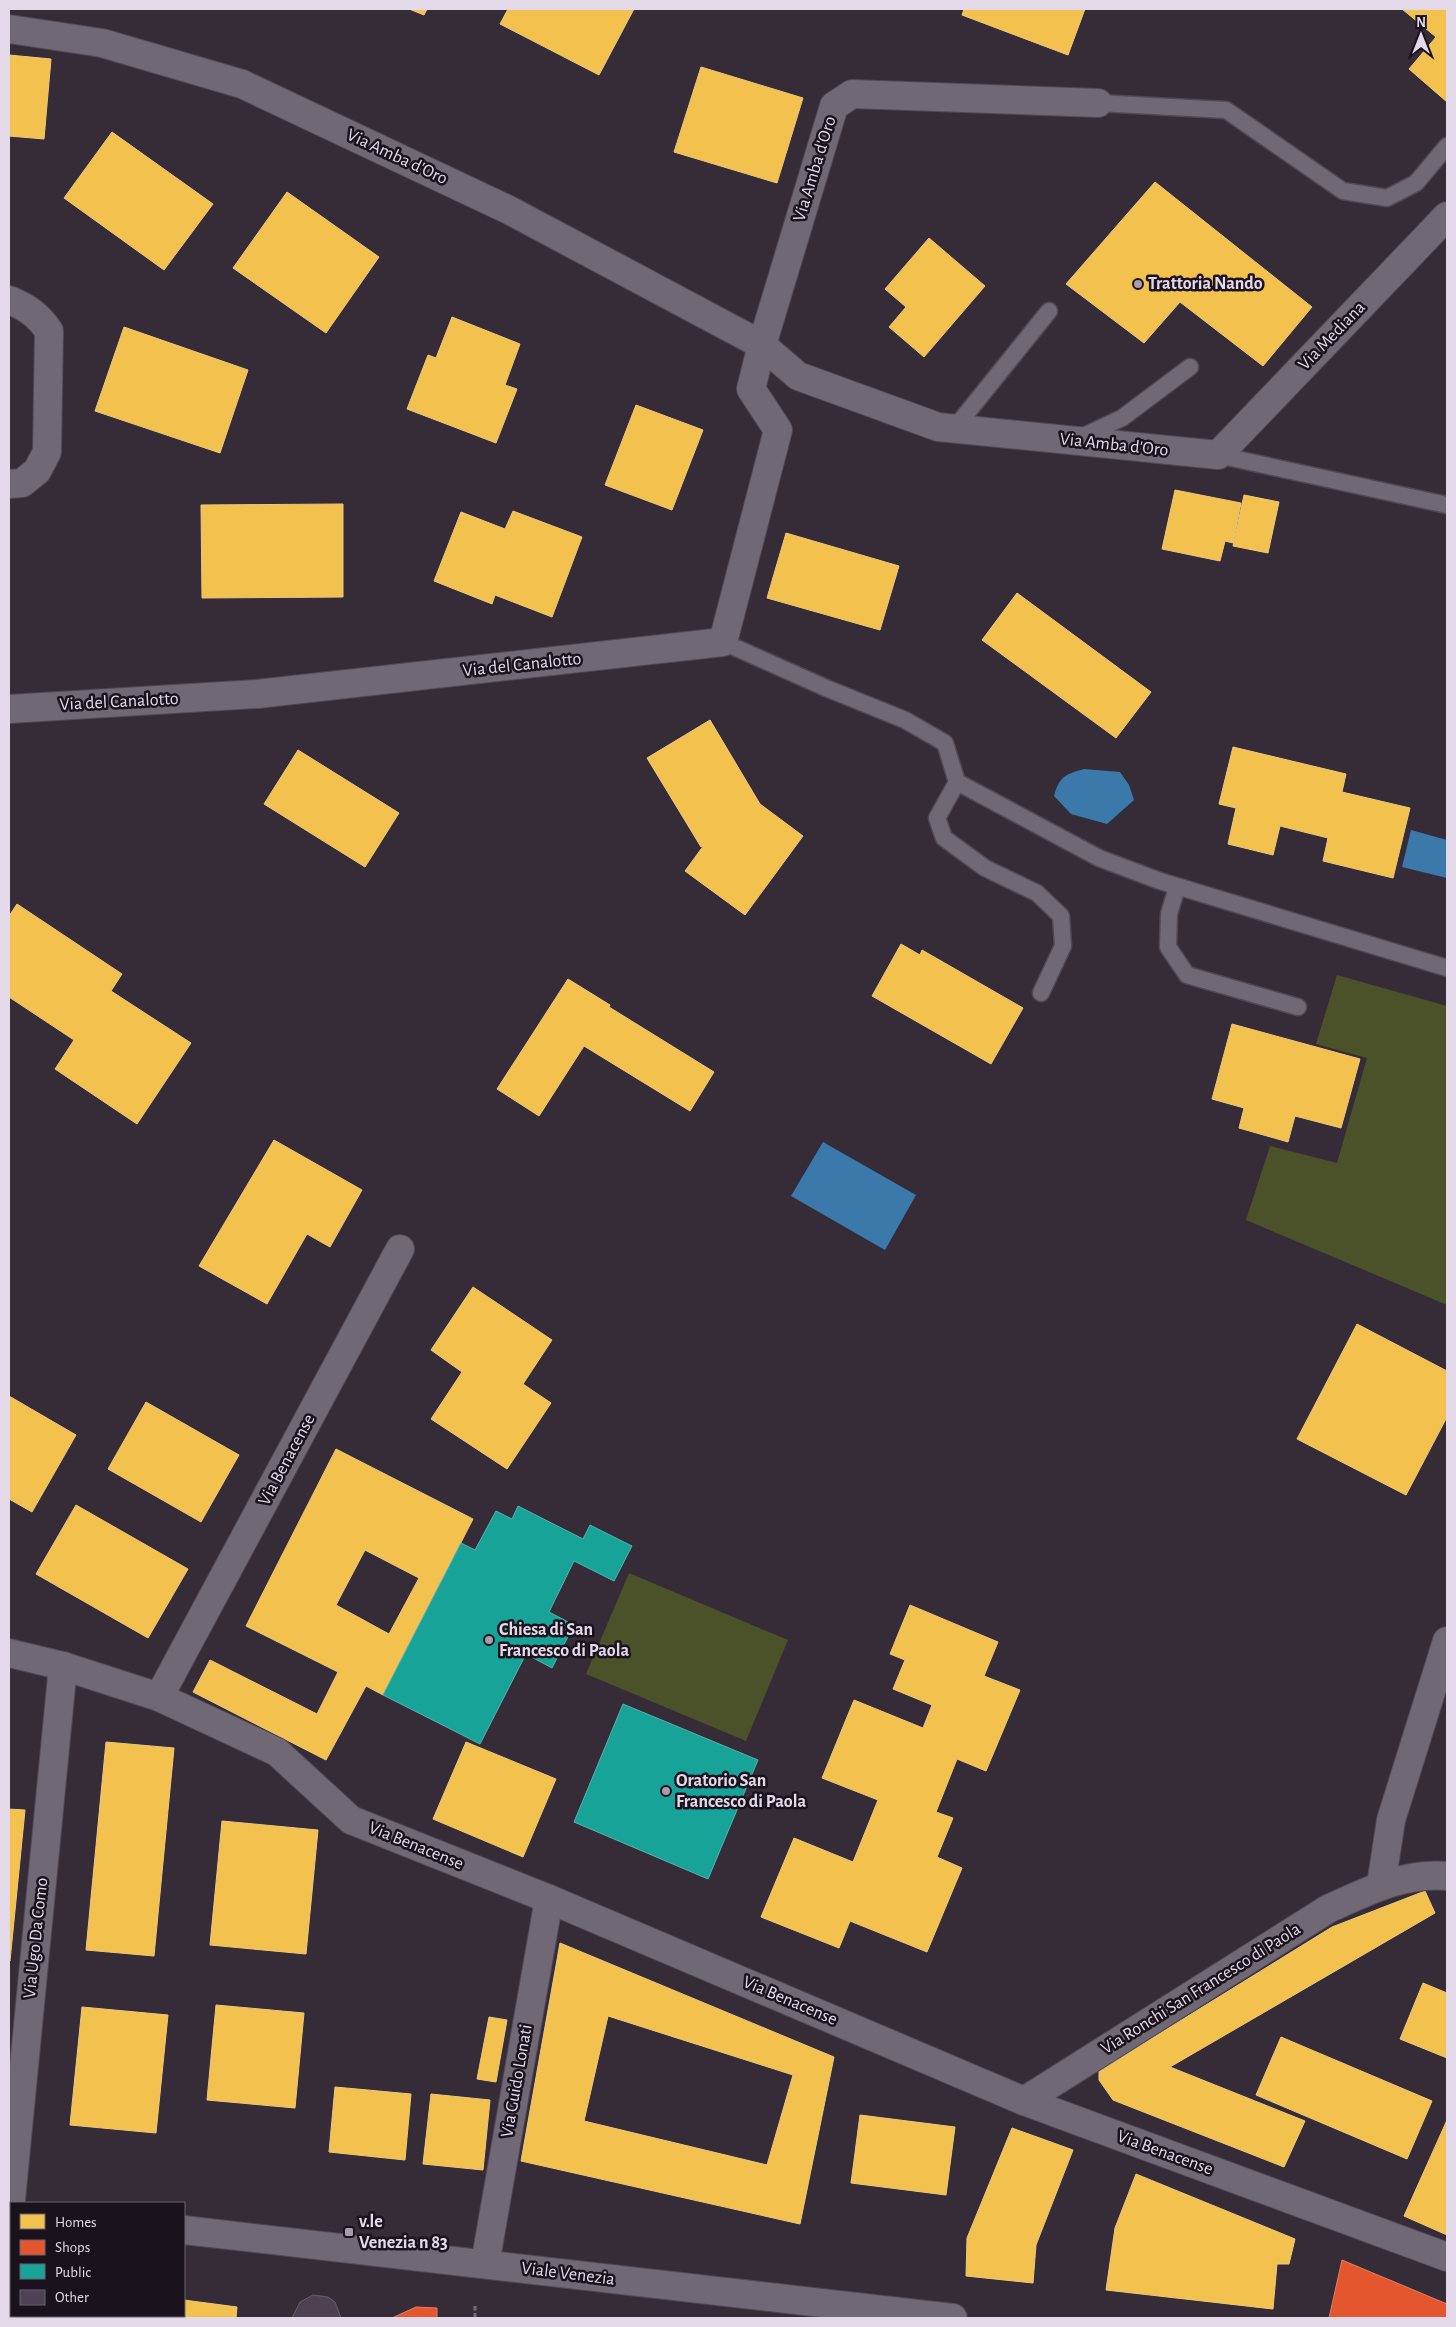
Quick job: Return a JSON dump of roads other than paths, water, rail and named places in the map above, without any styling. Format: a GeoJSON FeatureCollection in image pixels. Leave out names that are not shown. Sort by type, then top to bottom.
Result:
{"type":"FeatureCollection","features":[{"type":"Feature","properties":{"kind":"street","name":"Via Amba d'Oro"},"geometry":{"type":"LineString","coordinates":[[9,29],[102,43],[242,84],[509,210],[762,344],[798,376],[938,427],[1218,455]]}},
{"type":"Feature","properties":{"kind":"street","name":"Via Amba d'Oro"},"geometry":{"type":"LineString","coordinates":[[762,344],[834,106],[852,94],[1098,103]]}},
{"type":"Feature","properties":{"kind":"street","name":"Via Mediana"},"geometry":{"type":"LineString","coordinates":[[1218,455],[1441,229]]}},
{"type":"Feature","properties":{"kind":"street"},"geometry":{"type":"LineString","coordinates":[[9,300],[25,306],[39,316],[50,331],[47,452],[37,471],[22,483],[9,484]]}},
{"type":"Feature","properties":{"kind":"street"},"geometry":{"type":"LineString","coordinates":[[723,642],[778,430],[751,389],[762,344]]}},
{"type":"Feature","properties":{"kind":"street","name":"Via del Canalotto"},"geometry":{"type":"LineString","coordinates":[[9,709],[257,694],[723,642]]}},
{"type":"Feature","properties":{"kind":"street","name":"Via Benacense"},"geometry":{"type":"LineString","coordinates":[[159,1697],[400,1249]]}},
{"type":"Feature","properties":{"kind":"street"},"geometry":{"type":"LineString","coordinates":[[1381,1885],[1391,1820],[1447,1641]]}},
{"type":"Feature","properties":{"kind":"street","name":"Via Benacense"},"geometry":{"type":"LineString","coordinates":[[9,1653],[63,1666],[159,1697],[277,1752],[351,1820],[549,1898],[1024,2101],[1447,2256]]}},
{"type":"Feature","properties":{"kind":"street","name":"Via Ugo Da Como"},"geometry":{"type":"LineString","coordinates":[[11,2202],[63,1666]]}},
{"type":"Feature","properties":{"kind":"street","name":"Via Ronchi San Francesco di Paola"},"geometry":{"type":"LineString","coordinates":[[1024,2101],[1328,1908],[1381,1885],[1410,1876],[1447,1876]]}},
{"type":"Feature","properties":{"kind":"street","name":"Via Guido Lonati"},"geometry":{"type":"LineString","coordinates":[[485,2264],[549,1898]]}},
{"type":"Feature","properties":{"kind":"street","name":"Viale Venezia"},"geometry":{"type":"LineString","coordinates":[[185,2230],[953,2318]]}},
{"type":"Feature","properties":{"kind":"lane"},"geometry":{"type":"LineString","coordinates":[[1098,103],[1226,110],[1343,191],[1386,198],[1416,183],[1447,146]]}},
{"type":"Feature","properties":{"kind":"lane"},"geometry":{"type":"LineString","coordinates":[[954,429],[1049,311]]}},
{"type":"Feature","properties":{"kind":"lane"},"geometry":{"type":"LineString","coordinates":[[1073,441],[1122,418],[1190,367]]}},
{"type":"Feature","properties":{"kind":"lane"},"geometry":{"type":"LineString","coordinates":[[1218,455],[1447,505]]}},
{"type":"Feature","properties":{"kind":"lane"},"geometry":{"type":"LineString","coordinates":[[723,642],[826,688],[905,720],[945,743],[957,782],[1099,858],[1177,886],[1447,968]]}},
{"type":"Feature","properties":{"kind":"lane"},"geometry":{"type":"LineString","coordinates":[[957,782],[937,818],[944,838],[985,868],[1037,893],[1061,916],[1063,946],[1041,993]]}},
{"type":"Feature","properties":{"kind":"lane"},"geometry":{"type":"LineString","coordinates":[[1177,886],[1169,914],[1168,947],[1187,975],[1298,1007]]}},
{"type":"Feature","properties":{"kind":"water"},"geometry":{"type":"Polygon","coordinates":[[[1084,769],[1120,772],[1129,785],[1134,800],[1107,824],[1071,814],[1054,796],[1058,784],[1064,777],[1084,769]]]}},
{"type":"Feature","properties":{"kind":"water"},"geometry":{"type":"Polygon","coordinates":[[[1411,830],[1447,840],[1447,878],[1402,867],[1411,830]]]}},
{"type":"Feature","properties":{"kind":"water"},"geometry":{"type":"Polygon","coordinates":[[[823,1142],[916,1195],[885,1250],[791,1196],[823,1142]]]}},
{"type":"Feature","properties":{"kind":"place","name":"Trattoria Nando"},"geometry":{"type":"Point","coordinates":[1138,284]}},
{"type":"Feature","properties":{"kind":"place","name":"Chiesa di San Francesco di Paola"},"geometry":{"type":"Point","coordinates":[489,1640]}},
{"type":"Feature","properties":{"kind":"place","name":"Oratorio San Francesco di Paola"},"geometry":{"type":"Point","coordinates":[666,1791]}},
{"type":"Feature","properties":{"kind":"place","name":"v.le Venezia n 83"},"geometry":{"type":"Point","coordinates":[349,2232]}}]}
